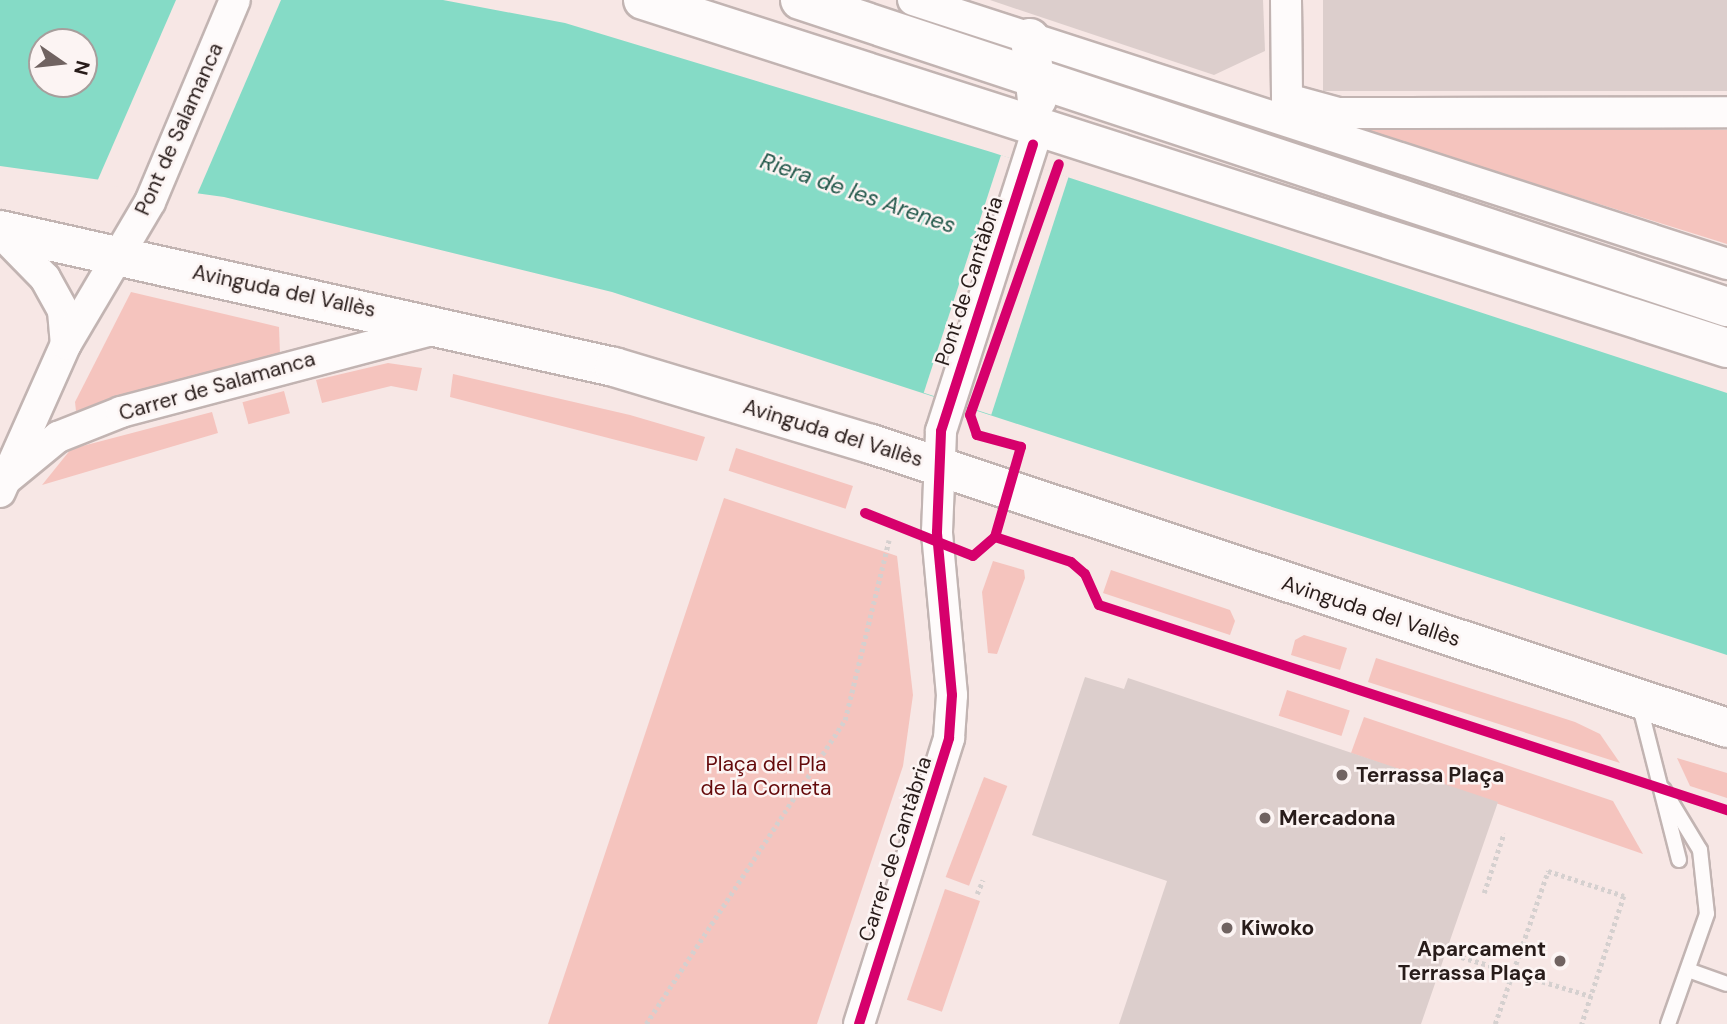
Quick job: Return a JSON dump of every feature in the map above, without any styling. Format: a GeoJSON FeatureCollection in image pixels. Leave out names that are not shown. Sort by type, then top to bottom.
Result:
{"type":"FeatureCollection","features":[{"type":"Feature","properties":{"kind":"main road"},"geometry":{"type":"LineString","coordinates":[[643,0],[1035,133],[1727,348]]}},
{"type":"Feature","properties":{"kind":"main road"},"geometry":{"type":"LineString","coordinates":[[800,0],[1727,307]]}},
{"type":"Feature","properties":{"kind":"main road"},"geometry":{"type":"LineString","coordinates":[[1030,38],[1037,79],[1035,133]]}},
{"type":"Feature","properties":{"kind":"main road","name":"Avinguda del Vallès"},"geometry":{"type":"LineString","coordinates":[[0,231],[446,326],[939,448],[1638,699],[1727,728]]}},
{"type":"Feature","properties":{"kind":"street","name":"Pont de Salamanca"},"geometry":{"type":"LineString","coordinates":[[114,254],[150,202],[235,0]]}},
{"type":"Feature","properties":{"kind":"street"},"geometry":{"type":"LineString","coordinates":[[913,0],[1727,264]]}},
{"type":"Feature","properties":{"kind":"street"},"geometry":{"type":"LineString","coordinates":[[1286,0],[1287,99],[1338,113],[1727,112]]}},
{"type":"Feature","properties":{"kind":"street","name":"Pont de Cantàbria"},"geometry":{"type":"LineString","coordinates":[[939,448],[950,401],[1035,133]]}},
{"type":"Feature","properties":{"kind":"street"},"geometry":{"type":"LineString","coordinates":[[0,231],[46,278],[63,311],[66,344]]}},
{"type":"Feature","properties":{"kind":"street","name":"Carrer de Salamanca"},"geometry":{"type":"LineString","coordinates":[[3,486],[8,444],[114,254]]}},
{"type":"Feature","properties":{"kind":"street","name":"Carrer de Salamanca"},"geometry":{"type":"LineString","coordinates":[[3,486],[58,438],[121,412],[446,326]]}},
{"type":"Feature","properties":{"kind":"street","name":"Carrer de Cantàbria"},"geometry":{"type":"LineString","coordinates":[[859,1024],[949,738],[952,695],[938,563],[939,448]]}},
{"type":"Feature","properties":{"kind":"lane"},"geometry":{"type":"LineString","coordinates":[[1638,699],[1679,860]]}},
{"type":"Feature","properties":{"kind":"lane"},"geometry":{"type":"LineString","coordinates":[[1663,789],[1700,850],[1707,914],[1668,1024]]}},
{"type":"Feature","properties":{"kind":"lane"},"geometry":{"type":"LineString","coordinates":[[1688,970],[1727,984]]}},
{"type":"Feature","properties":{"kind":"path"},"geometry":{"type":"LineString","coordinates":[[646,1024],[845,720],[889,540]]}},
{"type":"Feature","properties":{"kind":"path"},"geometry":{"type":"LineString","coordinates":[[1484,893],[1504,833]]}},
{"type":"Feature","properties":{"kind":"path"},"geometry":{"type":"LineString","coordinates":[[1495,1024],[1548,871],[1624,896],[1582,1024]]}},
{"type":"Feature","properties":{"kind":"path"},"geometry":{"type":"LineString","coordinates":[[977,894],[983,880]]}},
{"type":"Feature","properties":{"kind":"path"},"geometry":{"type":"LineString","coordinates":[[1455,955],[1591,996]]}},
{"type":"Feature","properties":{"kind":"green space"},"geometry":{"type":"Polygon","coordinates":[[[1340,123],[1727,130],[1727,244],[1340,123]]]}},
{"type":"Feature","properties":{"kind":"green space"},"geometry":{"type":"Polygon","coordinates":[[[131,292],[279,327],[280,354],[76,411],[75,402],[131,292]]]}},
{"type":"Feature","properties":{"kind":"green space"},"geometry":{"type":"Polygon","coordinates":[[[388,363],[422,368],[417,391],[391,386],[322,403],[316,380],[388,363]]]}},
{"type":"Feature","properties":{"kind":"green space"},"geometry":{"type":"Polygon","coordinates":[[[453,374],[630,415],[705,437],[697,461],[450,397],[453,374]]]}},
{"type":"Feature","properties":{"kind":"green space"},"geometry":{"type":"Polygon","coordinates":[[[284,391],[290,413],[248,424],[242,402],[284,391]]]}},
{"type":"Feature","properties":{"kind":"green space"},"geometry":{"type":"Polygon","coordinates":[[[212,412],[218,433],[42,485],[71,449],[212,412]]]}},
{"type":"Feature","properties":{"kind":"green space"},"geometry":{"type":"Polygon","coordinates":[[[736,448],[853,486],[846,509],[729,471],[736,448]]]}},
{"type":"Feature","properties":{"kind":"green space","name":"Plaça del Pla de la Corneta"},"geometry":{"type":"Polygon","coordinates":[[[724,498],[897,556],[913,695],[903,766],[817,1024],[548,1024],[724,498]]]}},
{"type":"Feature","properties":{"kind":"green space"},"geometry":{"type":"Polygon","coordinates":[[[993,561],[1024,570],[1025,578],[997,654],[988,653],[982,592],[993,561]]]}},
{"type":"Feature","properties":{"kind":"green space"},"geometry":{"type":"Polygon","coordinates":[[[1111,570],[1230,610],[1235,621],[1230,635],[1103,593],[1111,570]]]}},
{"type":"Feature","properties":{"kind":"green space"},"geometry":{"type":"Polygon","coordinates":[[[1304,635],[1347,648],[1340,670],[1291,655],[1295,640],[1304,635]]]}},
{"type":"Feature","properties":{"kind":"green space"},"geometry":{"type":"Polygon","coordinates":[[[1376,658],[1575,722],[1600,734],[1620,763],[1368,682],[1376,658]]]}},
{"type":"Feature","properties":{"kind":"green space"},"geometry":{"type":"Polygon","coordinates":[[[1287,690],[1350,710],[1341,736],[1279,716],[1287,690]]]}},
{"type":"Feature","properties":{"kind":"green space"},"geometry":{"type":"Polygon","coordinates":[[[1364,717],[1613,801],[1643,854],[1351,753],[1364,717]]]}},
{"type":"Feature","properties":{"kind":"green space"},"geometry":{"type":"Polygon","coordinates":[[[1677,758],[1727,773],[1727,798],[1690,786],[1677,758]]]}},
{"type":"Feature","properties":{"kind":"green space"},"geometry":{"type":"Polygon","coordinates":[[[984,777],[1007,786],[969,886],[946,877],[984,777]]]}},
{"type":"Feature","properties":{"kind":"green space"},"geometry":{"type":"Polygon","coordinates":[[[945,889],[980,901],[942,1012],[907,1000],[945,889]]]}},
{"type":"Feature","properties":{"kind":"water","name":"Riera de les Arenes"},"geometry":{"type":"Polygon","coordinates":[[[0,0],[443,0],[565,23],[991,152],[1727,393],[1727,655],[612,292],[224,197],[0,166],[0,0]]]}},
{"type":"Feature","properties":{"kind":"pier"},"geometry":{"type":"Polygon","coordinates":[[[176,0],[281,0],[196,197],[96,184],[176,0]]]}},
{"type":"Feature","properties":{"kind":"pier"},"geometry":{"type":"Polygon","coordinates":[[[1001,155],[1069,177],[991,415],[924,393],[1001,155]]]}},
{"type":"Feature","properties":{"kind":"building"},"geometry":{"type":"Polygon","coordinates":[[[990,0],[1263,0],[1265,51],[1214,75],[990,0]]]}},
{"type":"Feature","properties":{"kind":"building"},"geometry":{"type":"Polygon","coordinates":[[[1323,0],[1727,0],[1727,91],[1323,91],[1323,0]]]}},
{"type":"Feature","properties":{"kind":"building","name":"Mercadona"},"geometry":{"type":"Polygon","coordinates":[[[1085,677],[1124,689],[1128,678],[1498,802],[1421,1024],[1119,1024],[1167,881],[1032,835],[1085,677]]]}},
{"type":"Feature","properties":{"kind":"cycle path"},"geometry":{"type":"LineString","coordinates":[[859,1024],[949,738],[952,695],[937,532],[941,431],[1033,144]]}},
{"type":"Feature","properties":{"kind":"cycle path"},"geometry":{"type":"LineString","coordinates":[[995,537],[1021,447],[977,435],[970,415],[1059,164]]}},
{"type":"Feature","properties":{"kind":"cycle path"},"geometry":{"type":"LineString","coordinates":[[865,513],[973,556],[995,537],[1071,562],[1085,574],[1099,605],[1727,810]]}},
{"type":"Feature","properties":{"kind":"place","name":"Terrassa Plaça"},"geometry":{"type":"Point","coordinates":[1342,775]}},
{"type":"Feature","properties":{"kind":"place","name":"Mercadona"},"geometry":{"type":"Point","coordinates":[1265,818]}},
{"type":"Feature","properties":{"kind":"place","name":"Kiwoko"},"geometry":{"type":"Point","coordinates":[1227,928]}},
{"type":"Feature","properties":{"kind":"place","name":"Aparcament Terrassa Plaça"},"geometry":{"type":"Point","coordinates":[1560,961]}}]}
